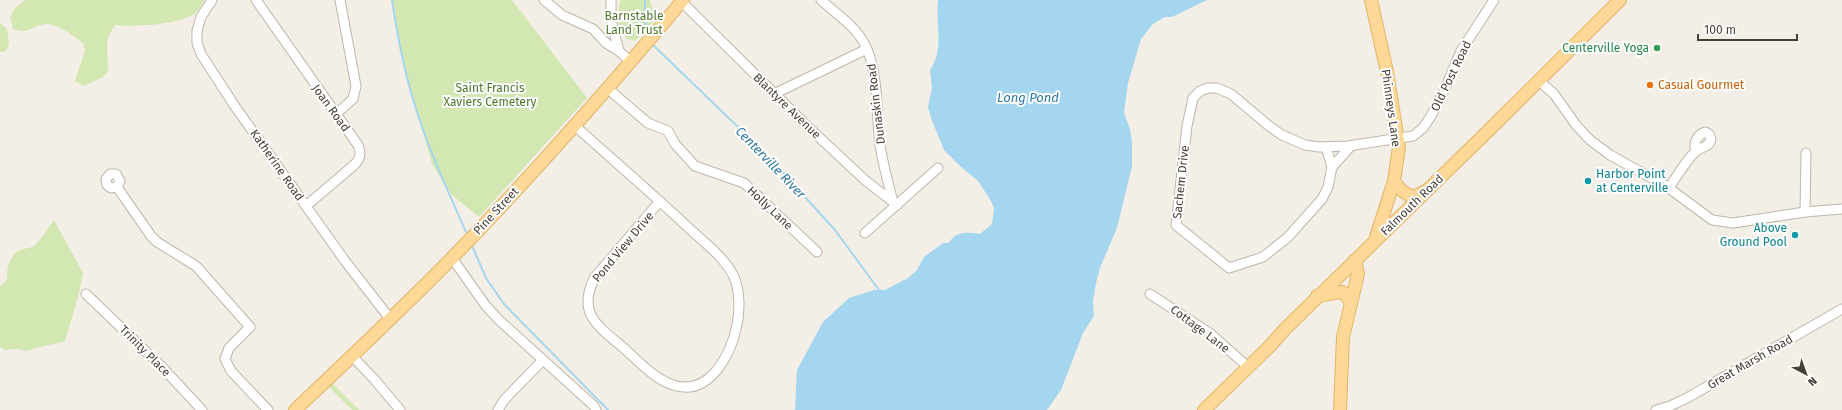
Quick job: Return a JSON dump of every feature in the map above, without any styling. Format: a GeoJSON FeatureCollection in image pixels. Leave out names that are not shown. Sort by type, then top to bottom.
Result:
{"type":"FeatureCollection","features":[{"type":"Feature","properties":{"kind":"main road","name":"Phinneys Lane"},"geometry":{"type":"LineString","coordinates":[[1371,0],[1387,72],[1399,147],[1394,181],[1376,239]]}},
{"type":"Feature","properties":{"kind":"main road","name":"Falmouth Road"},"geometry":{"type":"LineString","coordinates":[[1204,410],[1317,296],[1620,0]]}},
{"type":"Feature","properties":{"kind":"main road","name":"Pine Street"},"geometry":{"type":"LineString","coordinates":[[295,410],[390,320],[452,258],[574,126],[683,1]]}},
{"type":"Feature","properties":{"kind":"main road"},"geometry":{"type":"LineString","coordinates":[[1394,181],[1403,192],[1414,196],[1429,188]]}},
{"type":"Feature","properties":{"kind":"main road"},"geometry":{"type":"LineString","coordinates":[[1340,410],[1343,337],[1358,274],[1355,260]]}},
{"type":"Feature","properties":{"kind":"main road"},"geometry":{"type":"LineString","coordinates":[[1317,296],[1343,292],[1351,302]]}},
{"type":"Feature","properties":{"kind":"street","name":"Katherine Road"},"geometry":{"type":"LineString","coordinates":[[212,0],[199,25],[196,37],[198,48],[234,105],[345,261],[390,320]]}},
{"type":"Feature","properties":{"kind":"street","name":"Joan Road"},"geometry":{"type":"LineString","coordinates":[[256,0],[358,145],[360,156],[358,161],[306,206]]}},
{"type":"Feature","properties":{"kind":"street"},"geometry":{"type":"LineString","coordinates":[[336,114],[353,99],[356,86],[340,0]]}},
{"type":"Feature","properties":{"kind":"street"},"geometry":{"type":"LineString","coordinates":[[544,0],[562,15],[593,29],[606,43],[619,51],[630,61]]}},
{"type":"Feature","properties":{"kind":"street"},"geometry":{"type":"LineString","coordinates":[[612,0],[611,20],[619,51]]}},
{"type":"Feature","properties":{"kind":"street","name":"Dunaskin Road"},"geometry":{"type":"LineString","coordinates":[[821,0],[860,37],[867,49],[874,72],[880,146],[886,176],[895,204]]}},
{"type":"Feature","properties":{"kind":"street","name":"Old Post Road"},"geometry":{"type":"LineString","coordinates":[[1398,138],[1412,136],[1423,128],[1445,90],[1461,51],[1494,0]]}},
{"type":"Feature","properties":{"kind":"street","name":"Blantyre Avenue"},"geometry":{"type":"LineString","coordinates":[[683,1],[774,94],[866,181],[895,204]]}},
{"type":"Feature","properties":{"kind":"street"},"geometry":{"type":"LineString","coordinates":[[774,94],[867,49]]}},
{"type":"Feature","properties":{"kind":"street"},"geometry":{"type":"LineString","coordinates":[[1538,80],[1554,94],[1576,125],[1590,140],[1610,155],[1669,188],[1712,220],[1727,223],[1805,212],[1842,209]]}},
{"type":"Feature","properties":{"kind":"street","name":"Holly Lane"},"geometry":{"type":"LineString","coordinates":[[607,88],[648,123],[668,131],[676,144],[695,166],[744,183],[817,252]]}},
{"type":"Feature","properties":{"kind":"street","name":"Sachem Drive"},"geometry":{"type":"LineString","coordinates":[[1326,147],[1332,167],[1328,186],[1322,199],[1288,237],[1263,257],[1229,268],[1176,225],[1187,126],[1193,98],[1200,91],[1208,88],[1217,88],[1231,94],[1257,117],[1282,135],[1305,145],[1326,147],[1351,146],[1398,138]]}},
{"type":"Feature","properties":{"kind":"street","name":"Pond View Drive"},"geometry":{"type":"LineString","coordinates":[[574,126],[660,201],[717,254],[730,270],[737,290],[739,304],[734,338],[716,373],[696,385],[689,387],[673,385],[647,370],[598,325],[588,306],[588,294],[595,277],[660,201]]}},
{"type":"Feature","properties":{"kind":"street","name":"Sachem Drive"},"geometry":{"type":"LineString","coordinates":[[1332,167],[1351,146]]}},
{"type":"Feature","properties":{"kind":"street"},"geometry":{"type":"LineString","coordinates":[[1669,188],[1696,150]]}},
{"type":"Feature","properties":{"kind":"street"},"geometry":{"type":"LineString","coordinates":[[1805,212],[1806,153]]}},
{"type":"Feature","properties":{"kind":"street"},"geometry":{"type":"LineString","coordinates":[[866,233],[895,204],[938,168]]}},
{"type":"Feature","properties":{"kind":"street"},"geometry":{"type":"LineString","coordinates":[[117,187],[154,239],[196,266],[250,327],[229,348],[225,359],[230,371],[268,410]]}},
{"type":"Feature","properties":{"kind":"street"},"geometry":{"type":"LineString","coordinates":[[452,258],[486,306],[542,360],[594,406],[596,410]]}},
{"type":"Feature","properties":{"kind":"street","name":"Trinity Place"},"geometry":{"type":"LineString","coordinates":[[86,294],[162,367],[202,410]]}},
{"type":"Feature","properties":{"kind":"street","name":"Cottage Lane"},"geometry":{"type":"LineString","coordinates":[[1150,294],[1211,334],[1248,367]]}},
{"type":"Feature","properties":{"kind":"street","name":"Great Marsh Road"},"geometry":{"type":"LineString","coordinates":[[1656,410],[1679,402],[1842,309]]}},
{"type":"Feature","properties":{"kind":"street"},"geometry":{"type":"LineString","coordinates":[[352,356],[400,410]]}},
{"type":"Feature","properties":{"kind":"street"},"geometry":{"type":"LineString","coordinates":[[498,410],[504,400],[542,360]]}},
{"type":"Feature","properties":{"kind":"street"},"geometry":{"type":"LineString","coordinates":[[1679,402],[1685,410]]}},
{"type":"Feature","properties":{"kind":"green space"},"geometry":{"type":"Polygon","coordinates":[[[26,0],[204,0],[196,12],[188,17],[168,23],[133,26],[115,25],[107,42],[108,71],[103,77],[83,86],[75,81],[85,51],[83,43],[66,31],[56,26],[46,24],[23,31],[13,29],[10,17],[15,8],[26,0]]]}},
{"type":"Feature","properties":{"kind":"green space","name":"Saint Francis Xaviers Cemetery"},"geometry":{"type":"Polygon","coordinates":[[[393,0],[512,0],[587,98],[479,217],[452,195],[432,164],[400,50],[393,0]]]}},
{"type":"Feature","properties":{"kind":"green space","name":"Barnstable Land Trust"},"geometry":{"type":"Polygon","coordinates":[[[620,0],[650,0],[655,20],[635,41],[627,39],[620,29],[618,17],[620,0]]]}},
{"type":"Feature","properties":{"kind":"green space"},"geometry":{"type":"Polygon","coordinates":[[[0,23],[7,29],[9,44],[6,51],[0,52],[0,23]]]}},
{"type":"Feature","properties":{"kind":"green space"},"geometry":{"type":"Polygon","coordinates":[[[54,220],[83,273],[79,293],[65,341],[25,351],[18,349],[5,350],[0,347],[0,286],[7,280],[8,267],[14,255],[20,250],[35,245],[54,220]]]}},
{"type":"Feature","properties":{"kind":"green space"},"geometry":{"type":"Polygon","coordinates":[[[331,382],[359,410],[352,410],[328,386],[331,382]]]}},
{"type":"Feature","properties":{"kind":"water","name":"Long Pond"},"geometry":{"type":"Polygon","coordinates":[[[938,0],[1207,0],[1172,17],[1165,17],[1153,24],[1141,39],[1128,83],[1124,113],[1130,129],[1132,142],[1132,166],[1117,228],[1100,268],[1096,283],[1093,301],[1094,316],[1083,333],[1061,390],[1047,410],[795,410],[797,370],[823,322],[849,298],[874,290],[885,290],[908,278],[917,270],[924,257],[943,243],[949,243],[958,234],[980,234],[992,224],[994,208],[991,201],[978,181],[944,150],[928,107],[932,88],[930,70],[935,62],[938,45],[938,0]]]}},
{"type":"Feature","properties":{"kind":"waterway"},"geometry":{"type":"LineString","coordinates":[[392,0],[403,62],[418,116],[437,166],[466,232]]}},
{"type":"Feature","properties":{"kind":"waterway","name":"Centerville River"},"geometry":{"type":"LineString","coordinates":[[645,0],[645,31]]}},
{"type":"Feature","properties":{"kind":"waterway","name":"Centerville River"},"geometry":{"type":"LineString","coordinates":[[652,44],[765,153],[835,230],[879,290]]}},
{"type":"Feature","properties":{"kind":"waterway"},"geometry":{"type":"LineString","coordinates":[[473,248],[486,278],[504,304],[608,410]]}},
{"type":"Feature","properties":{"kind":"place","name":"Centerville Yoga"},"geometry":{"type":"Point","coordinates":[1657,48]}},
{"type":"Feature","properties":{"kind":"place","name":"Casual Gourmet"},"geometry":{"type":"Point","coordinates":[1650,85]}},
{"type":"Feature","properties":{"kind":"place","name":"Harbor Point at Centerville"},"geometry":{"type":"Point","coordinates":[1588,181]}},
{"type":"Feature","properties":{"kind":"place","name":"Above Ground Pool"},"geometry":{"type":"Point","coordinates":[1795,235]}}]}
